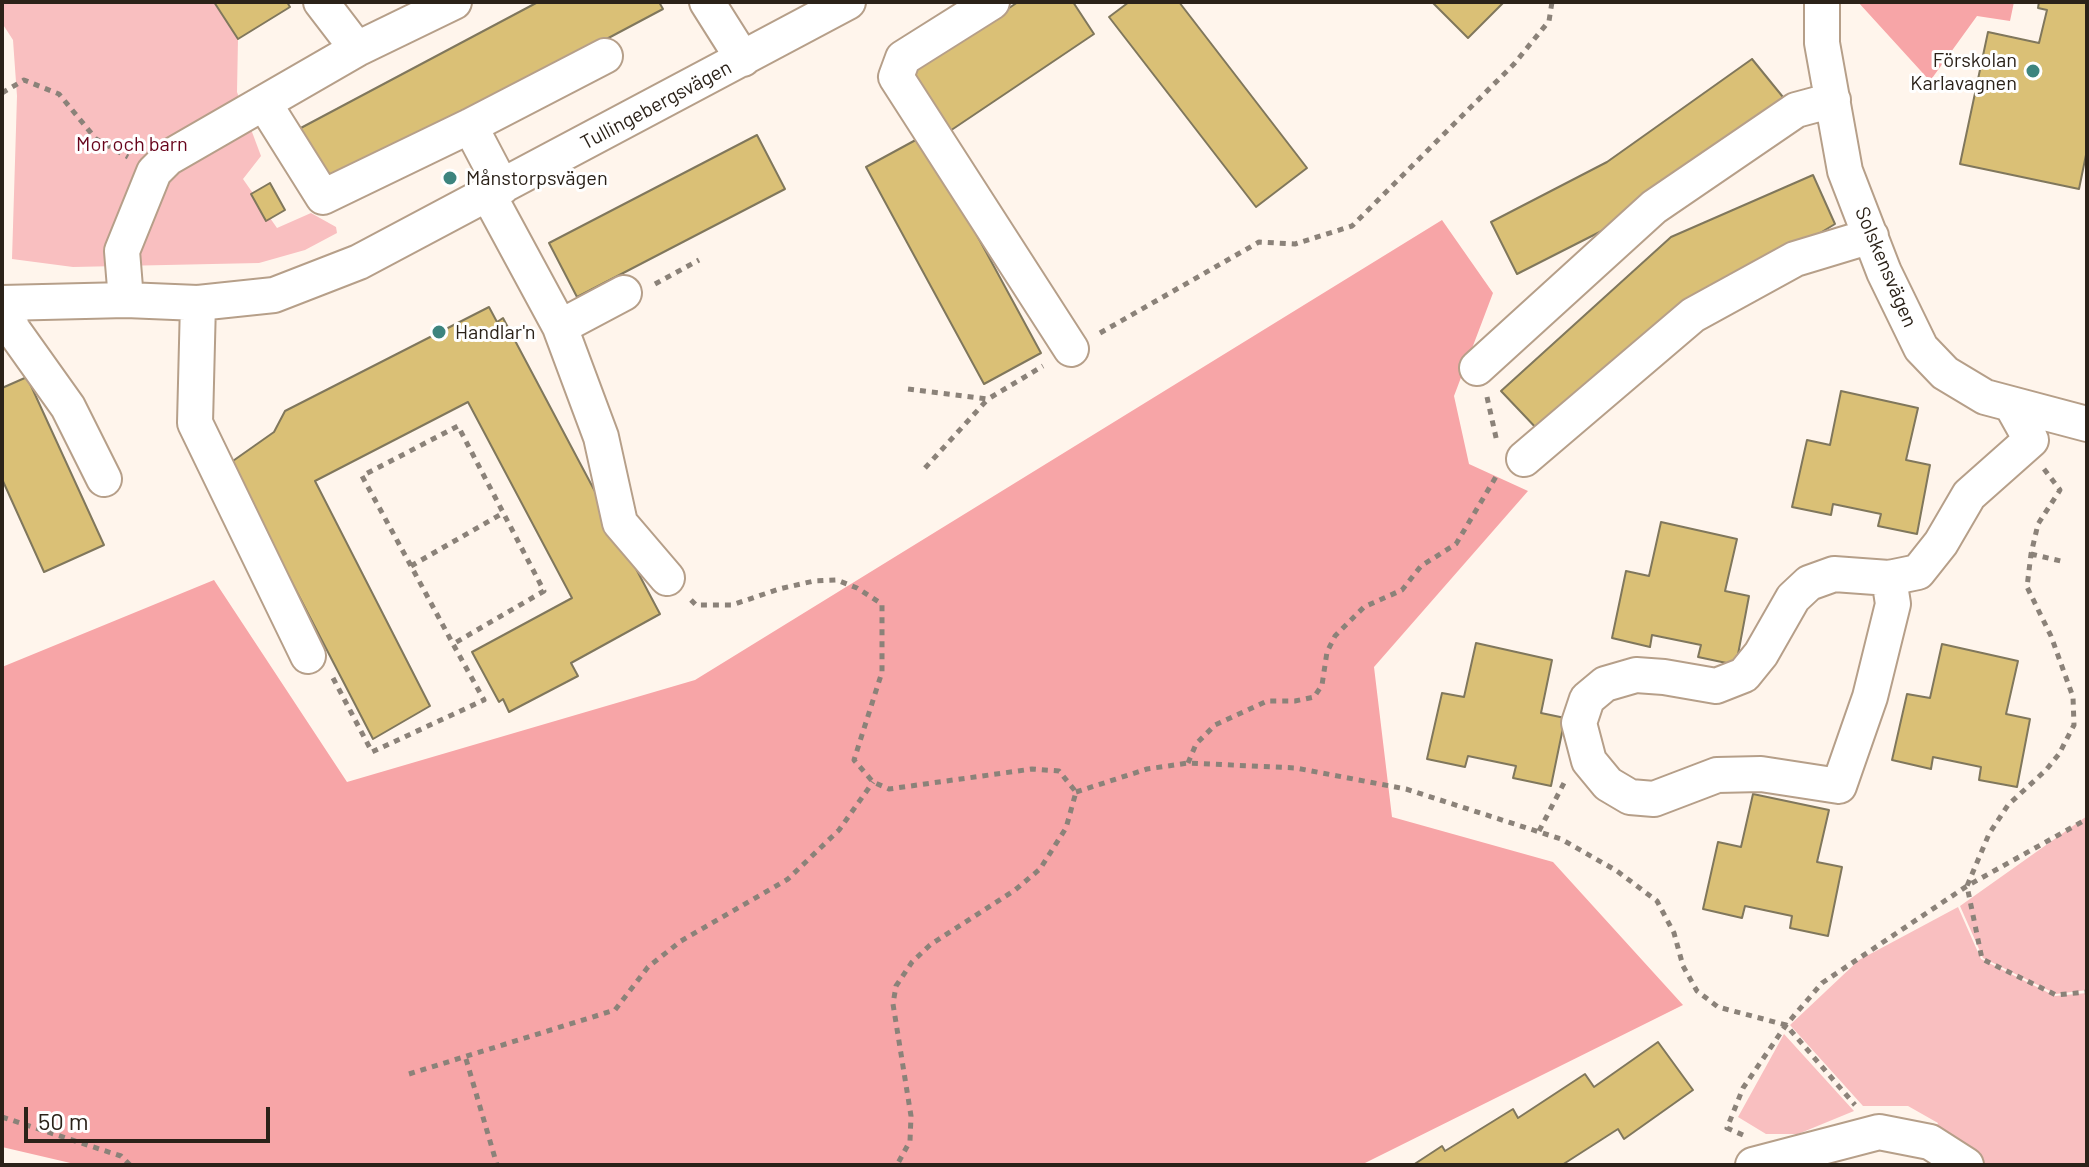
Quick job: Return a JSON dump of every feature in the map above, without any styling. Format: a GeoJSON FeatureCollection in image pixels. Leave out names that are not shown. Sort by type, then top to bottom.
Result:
{"type":"FeatureCollection","features":[{"type":"Feature","properties":{"kind":"street"},"geometry":{"type":"LineString","coordinates":[[321,2],[357,49]]}},
{"type":"Feature","properties":{"kind":"street"},"geometry":{"type":"LineString","coordinates":[[126,300],[122,251],[154,172],[168,158],[357,49],[454,2]]}},
{"type":"Feature","properties":{"kind":"street"},"geometry":{"type":"LineString","coordinates":[[707,2],[743,59]]}},
{"type":"Feature","properties":{"kind":"street","name":"Tullingebergsvägen"},"geometry":{"type":"LineString","coordinates":[[6,303],[126,300],[198,303],[274,295],[359,262],[848,2]]}},
{"type":"Feature","properties":{"kind":"street"},"geometry":{"type":"LineString","coordinates":[[992,2],[903,58],[896,77],[1071,349]]}},
{"type":"Feature","properties":{"kind":"street","name":"Solskensvägen"},"geometry":{"type":"LineString","coordinates":[[1822,2],[1822,43],[1845,171],[1884,272],[1921,348],[1945,373],[1985,397],[2087,424]]}},
{"type":"Feature","properties":{"kind":"street"},"geometry":{"type":"LineString","coordinates":[[264,103],[323,197],[605,56]]}},
{"type":"Feature","properties":{"kind":"street"},"geometry":{"type":"LineString","coordinates":[[1477,368],[1654,207],[1796,110],[1833,100]]}},
{"type":"Feature","properties":{"kind":"street"},"geometry":{"type":"LineString","coordinates":[[470,126],[495,190],[560,327],[601,437],[620,523],[667,578]]}},
{"type":"Feature","properties":{"kind":"street"},"geometry":{"type":"LineString","coordinates":[[1513,463],[1693,315],[1795,259],[1871,236]]}},
{"type":"Feature","properties":{"kind":"street"},"geometry":{"type":"LineString","coordinates":[[560,327],[624,293]]}},
{"type":"Feature","properties":{"kind":"street"},"geometry":{"type":"LineString","coordinates":[[6,303],[11,327],[68,407],[104,479]]}},
{"type":"Feature","properties":{"kind":"street"},"geometry":{"type":"LineString","coordinates":[[198,303],[195,423],[308,656]]}},
{"type":"Feature","properties":{"kind":"street"},"geometry":{"type":"LineString","coordinates":[[1889,578],[1893,604],[1870,697],[1839,786],[1761,774],[1717,775],[1654,799],[1630,797],[1608,784],[1589,761],[1579,723],[1587,699],[1605,684],[1636,675],[1716,686],[1744,675],[1761,654],[1793,598],[1809,583],[1834,574],[1889,578],[1918,572],[1941,543],[1969,495],[2031,440],[2012,406]]}},
{"type":"Feature","properties":{"kind":"street"},"geometry":{"type":"LineString","coordinates":[[1758,1163],[1879,1132],[1930,1142],[1966,1165]]}},
{"type":"Feature","properties":{"kind":"path"},"geometry":{"type":"LineString","coordinates":[[925,468],[988,399],[1259,242],[1295,244],[1352,226],[1514,64],[1549,21],[1552,2]]}},
{"type":"Feature","properties":{"kind":"path"},"geometry":{"type":"LineString","coordinates":[[2,93],[24,80],[59,94],[96,139],[154,172]]}},
{"type":"Feature","properties":{"kind":"path"},"geometry":{"type":"LineString","coordinates":[[624,293],[638,294],[699,260]]}},
{"type":"Feature","properties":{"kind":"path"},"geometry":{"type":"LineString","coordinates":[[908,389],[988,399]]}},
{"type":"Feature","properties":{"kind":"path"},"geometry":{"type":"LineString","coordinates":[[1188,763],[1196,744],[1215,725],[1267,701],[1314,697],[1322,685],[1327,652],[1335,636],[1364,607],[1402,590],[1421,566],[1456,544],[1513,463],[1489,403]]}},
{"type":"Feature","properties":{"kind":"path"},"geometry":{"type":"LineString","coordinates":[[308,656],[331,674],[372,752],[484,700],[453,644],[362,476],[458,426],[544,591],[453,644]]}},
{"type":"Feature","properties":{"kind":"path"},"geometry":{"type":"LineString","coordinates":[[2031,440],[2042,467],[2060,490],[2038,524],[2027,587],[2051,636],[2073,697],[2074,725],[2059,754],[2046,770],[2008,805],[1989,834],[1967,886],[1982,959],[2056,995],[2087,992]]}},
{"type":"Feature","properties":{"kind":"path"},"geometry":{"type":"LineString","coordinates":[[411,566],[503,513]]}},
{"type":"Feature","properties":{"kind":"path"},"geometry":{"type":"LineString","coordinates":[[2031,554],[2065,562]]}},
{"type":"Feature","properties":{"kind":"path"},"geometry":{"type":"LineString","coordinates":[[667,578],[696,605],[732,605],[791,586],[837,580],[882,604],[882,672],[854,760],[873,782],[889,789],[1032,769],[1059,771],[1076,792]]}},
{"type":"Feature","properties":{"kind":"path"},"geometry":{"type":"LineString","coordinates":[[1539,831],[1568,776],[1589,761]]}},
{"type":"Feature","properties":{"kind":"path"},"geometry":{"type":"LineString","coordinates":[[1076,792],[1147,769],[1188,763],[1296,768],[1406,789],[1561,839],[1617,871],[1657,901],[1674,933],[1683,966],[1697,991],[1718,1007],[1786,1025],[1879,1132]]}},
{"type":"Feature","properties":{"kind":"path"},"geometry":{"type":"LineString","coordinates":[[409,1074],[466,1059],[615,1010],[648,967],[681,941],[788,879],[839,830],[873,782]]}},
{"type":"Feature","properties":{"kind":"path"},"geometry":{"type":"LineString","coordinates":[[897,1165],[910,1141],[911,1116],[893,1004],[896,986],[912,962],[930,945],[1015,890],[1040,869],[1066,828],[1076,792]]}},
{"type":"Feature","properties":{"kind":"path"},"geometry":{"type":"LineString","coordinates":[[1758,1163],[1759,1146],[1727,1128],[1743,1088],[1786,1025],[1822,983],[1967,886],[2087,819]]}},
{"type":"Feature","properties":{"kind":"path"},"geometry":{"type":"LineString","coordinates":[[466,1059],[497,1165]]}},
{"type":"Feature","properties":{"kind":"path"},"geometry":{"type":"LineString","coordinates":[[2,1117],[121,1156],[130,1165]]}},
{"type":"Feature","properties":{"kind":"green space","name":"Mor och barn"},"geometry":{"type":"Polygon","coordinates":[[[2,2],[214,2],[238,39],[237,92],[261,156],[243,179],[277,228],[311,213],[336,227],[337,233],[305,250],[259,263],[73,267],[12,259],[17,96],[13,40],[2,23],[2,2]]]}},
{"type":"Feature","properties":{"kind":"green space"},"geometry":{"type":"Polygon","coordinates":[[[2087,816],[2087,990],[2056,994],[1983,958],[1960,906],[2087,816]]]}},
{"type":"Feature","properties":{"kind":"green space"},"geometry":{"type":"Polygon","coordinates":[[[1958,907],[1981,959],[2055,996],[2087,993],[2087,1165],[1968,1165],[1931,1141],[1938,1123],[1908,1106],[1863,1106],[1790,1025],[1859,960],[1958,907]]]}},
{"type":"Feature","properties":{"kind":"green space"},"geometry":{"type":"Polygon","coordinates":[[[1784,1034],[1854,1111],[1798,1134],[1766,1134],[1738,1117],[1784,1034]]]}},
{"type":"Feature","properties":{"kind":"shaded area"},"geometry":{"type":"Polygon","coordinates":[[[1858,2],[2014,2],[2010,21],[1977,16],[1930,81],[1858,2]]]}},
{"type":"Feature","properties":{"kind":"shaded area"},"geometry":{"type":"Polygon","coordinates":[[[1442,220],[1493,293],[1454,396],[1469,464],[1528,491],[1374,667],[1392,817],[1553,862],[1683,1005],[1361,1165],[79,1165],[2,1147],[2,667],[214,580],[347,782],[695,680],[1442,220]]]}},
{"type":"Feature","properties":{"kind":"building"},"geometry":{"type":"Polygon","coordinates":[[[214,2],[287,2],[290,7],[238,39],[214,2]]]}},
{"type":"Feature","properties":{"kind":"building"},"geometry":{"type":"Polygon","coordinates":[[[538,2],[659,2],[663,9],[328,187],[297,130],[538,2]]]}},
{"type":"Feature","properties":{"kind":"building"},"geometry":{"type":"Polygon","coordinates":[[[1018,2],[1073,2],[1094,34],[941,137],[903,79],[1018,2]]]}},
{"type":"Feature","properties":{"kind":"building"},"geometry":{"type":"Polygon","coordinates":[[[1129,2],[1179,2],[1307,168],[1256,207],[1109,17],[1129,2]]]}},
{"type":"Feature","properties":{"kind":"building"},"geometry":{"type":"Polygon","coordinates":[[[1432,2],[1504,2],[1468,38],[1432,2]]]}},
{"type":"Feature","properties":{"kind":"building","name":"Förskolan Karlavagnen"},"geometry":{"type":"Polygon","coordinates":[[[2039,2],[2087,2],[2087,150],[2079,189],[1960,164],[1988,32],[2039,43],[2047,10],[2038,8],[2039,2]]]}},
{"type":"Feature","properties":{"kind":"building"},"geometry":{"type":"Polygon","coordinates":[[[1752,59],[1787,102],[1641,211],[1517,274],[1491,222],[1607,162],[1752,59]]]}},
{"type":"Feature","properties":{"kind":"building"},"geometry":{"type":"Polygon","coordinates":[[[757,135],[785,189],[577,297],[549,243],[757,135]]]}},
{"type":"Feature","properties":{"kind":"building"},"geometry":{"type":"Polygon","coordinates":[[[923,136],[1041,353],[984,384],[866,167],[923,136]]]}},
{"type":"Feature","properties":{"kind":"building"},"geometry":{"type":"Polygon","coordinates":[[[1813,175],[1835,224],[1691,311],[1539,431],[1501,391],[1671,237],[1813,175]]]}},
{"type":"Feature","properties":{"kind":"building"},"geometry":{"type":"Polygon","coordinates":[[[270,183],[285,210],[266,221],[251,194],[270,183]]]}},
{"type":"Feature","properties":{"kind":"building"},"geometry":{"type":"Polygon","coordinates":[[[489,307],[497,322],[503,318],[660,614],[571,663],[578,676],[509,712],[503,699],[499,702],[472,652],[572,598],[468,402],[315,481],[430,706],[373,739],[230,463],[274,432],[285,411],[489,307]]]}},
{"type":"Feature","properties":{"kind":"building"},"geometry":{"type":"Polygon","coordinates":[[[27,377],[104,545],[44,572],[2,479],[2,388],[27,377]]]}},
{"type":"Feature","properties":{"kind":"building"},"geometry":{"type":"Polygon","coordinates":[[[1841,391],[1918,408],[1906,460],[1930,465],[1917,534],[1878,526],[1881,514],[1833,504],[1831,515],[1792,507],[1807,440],[1830,445],[1841,391]]]}},
{"type":"Feature","properties":{"kind":"building"},"geometry":{"type":"Polygon","coordinates":[[[1661,522],[1737,539],[1725,591],[1749,596],[1736,665],[1698,657],[1701,645],[1652,635],[1650,647],[1612,638],[1626,571],[1649,576],[1661,522]]]}},
{"type":"Feature","properties":{"kind":"building"},"geometry":{"type":"Polygon","coordinates":[[[1476,643],[1552,660],[1541,713],[1565,718],[1551,786],[1513,778],[1516,766],[1468,756],[1465,767],[1427,759],[1442,693],[1464,697],[1476,643]]]}},
{"type":"Feature","properties":{"kind":"building"},"geometry":{"type":"Polygon","coordinates":[[[1942,644],[2018,661],[2006,714],[2030,719],[2017,787],[1979,780],[1981,767],[1933,757],[1931,769],[1892,760],[1907,694],[1930,698],[1942,644]]]}},
{"type":"Feature","properties":{"kind":"building"},"geometry":{"type":"Polygon","coordinates":[[[1753,794],[1829,810],[1817,862],[1842,867],[1828,936],[1790,928],[1792,916],[1745,906],[1742,918],[1703,909],[1718,842],[1741,847],[1753,794]]]}},
{"type":"Feature","properties":{"kind":"building"},"geometry":{"type":"Polygon","coordinates":[[[1658,1042],[1693,1090],[1624,1139],[1618,1129],[1562,1165],[1413,1165],[1442,1146],[1445,1151],[1513,1109],[1518,1118],[1585,1074],[1594,1087],[1658,1042]]]}},
{"type":"Feature","properties":{"kind":"place","name":"Förskolan Karlavagnen"},"geometry":{"type":"Point","coordinates":[2033,71]}},
{"type":"Feature","properties":{"kind":"place","name":"Månstorpsvägen"},"geometry":{"type":"Point","coordinates":[450,178]}},
{"type":"Feature","properties":{"kind":"place","name":"Handlar'n"},"geometry":{"type":"Point","coordinates":[439,332]}}]}
